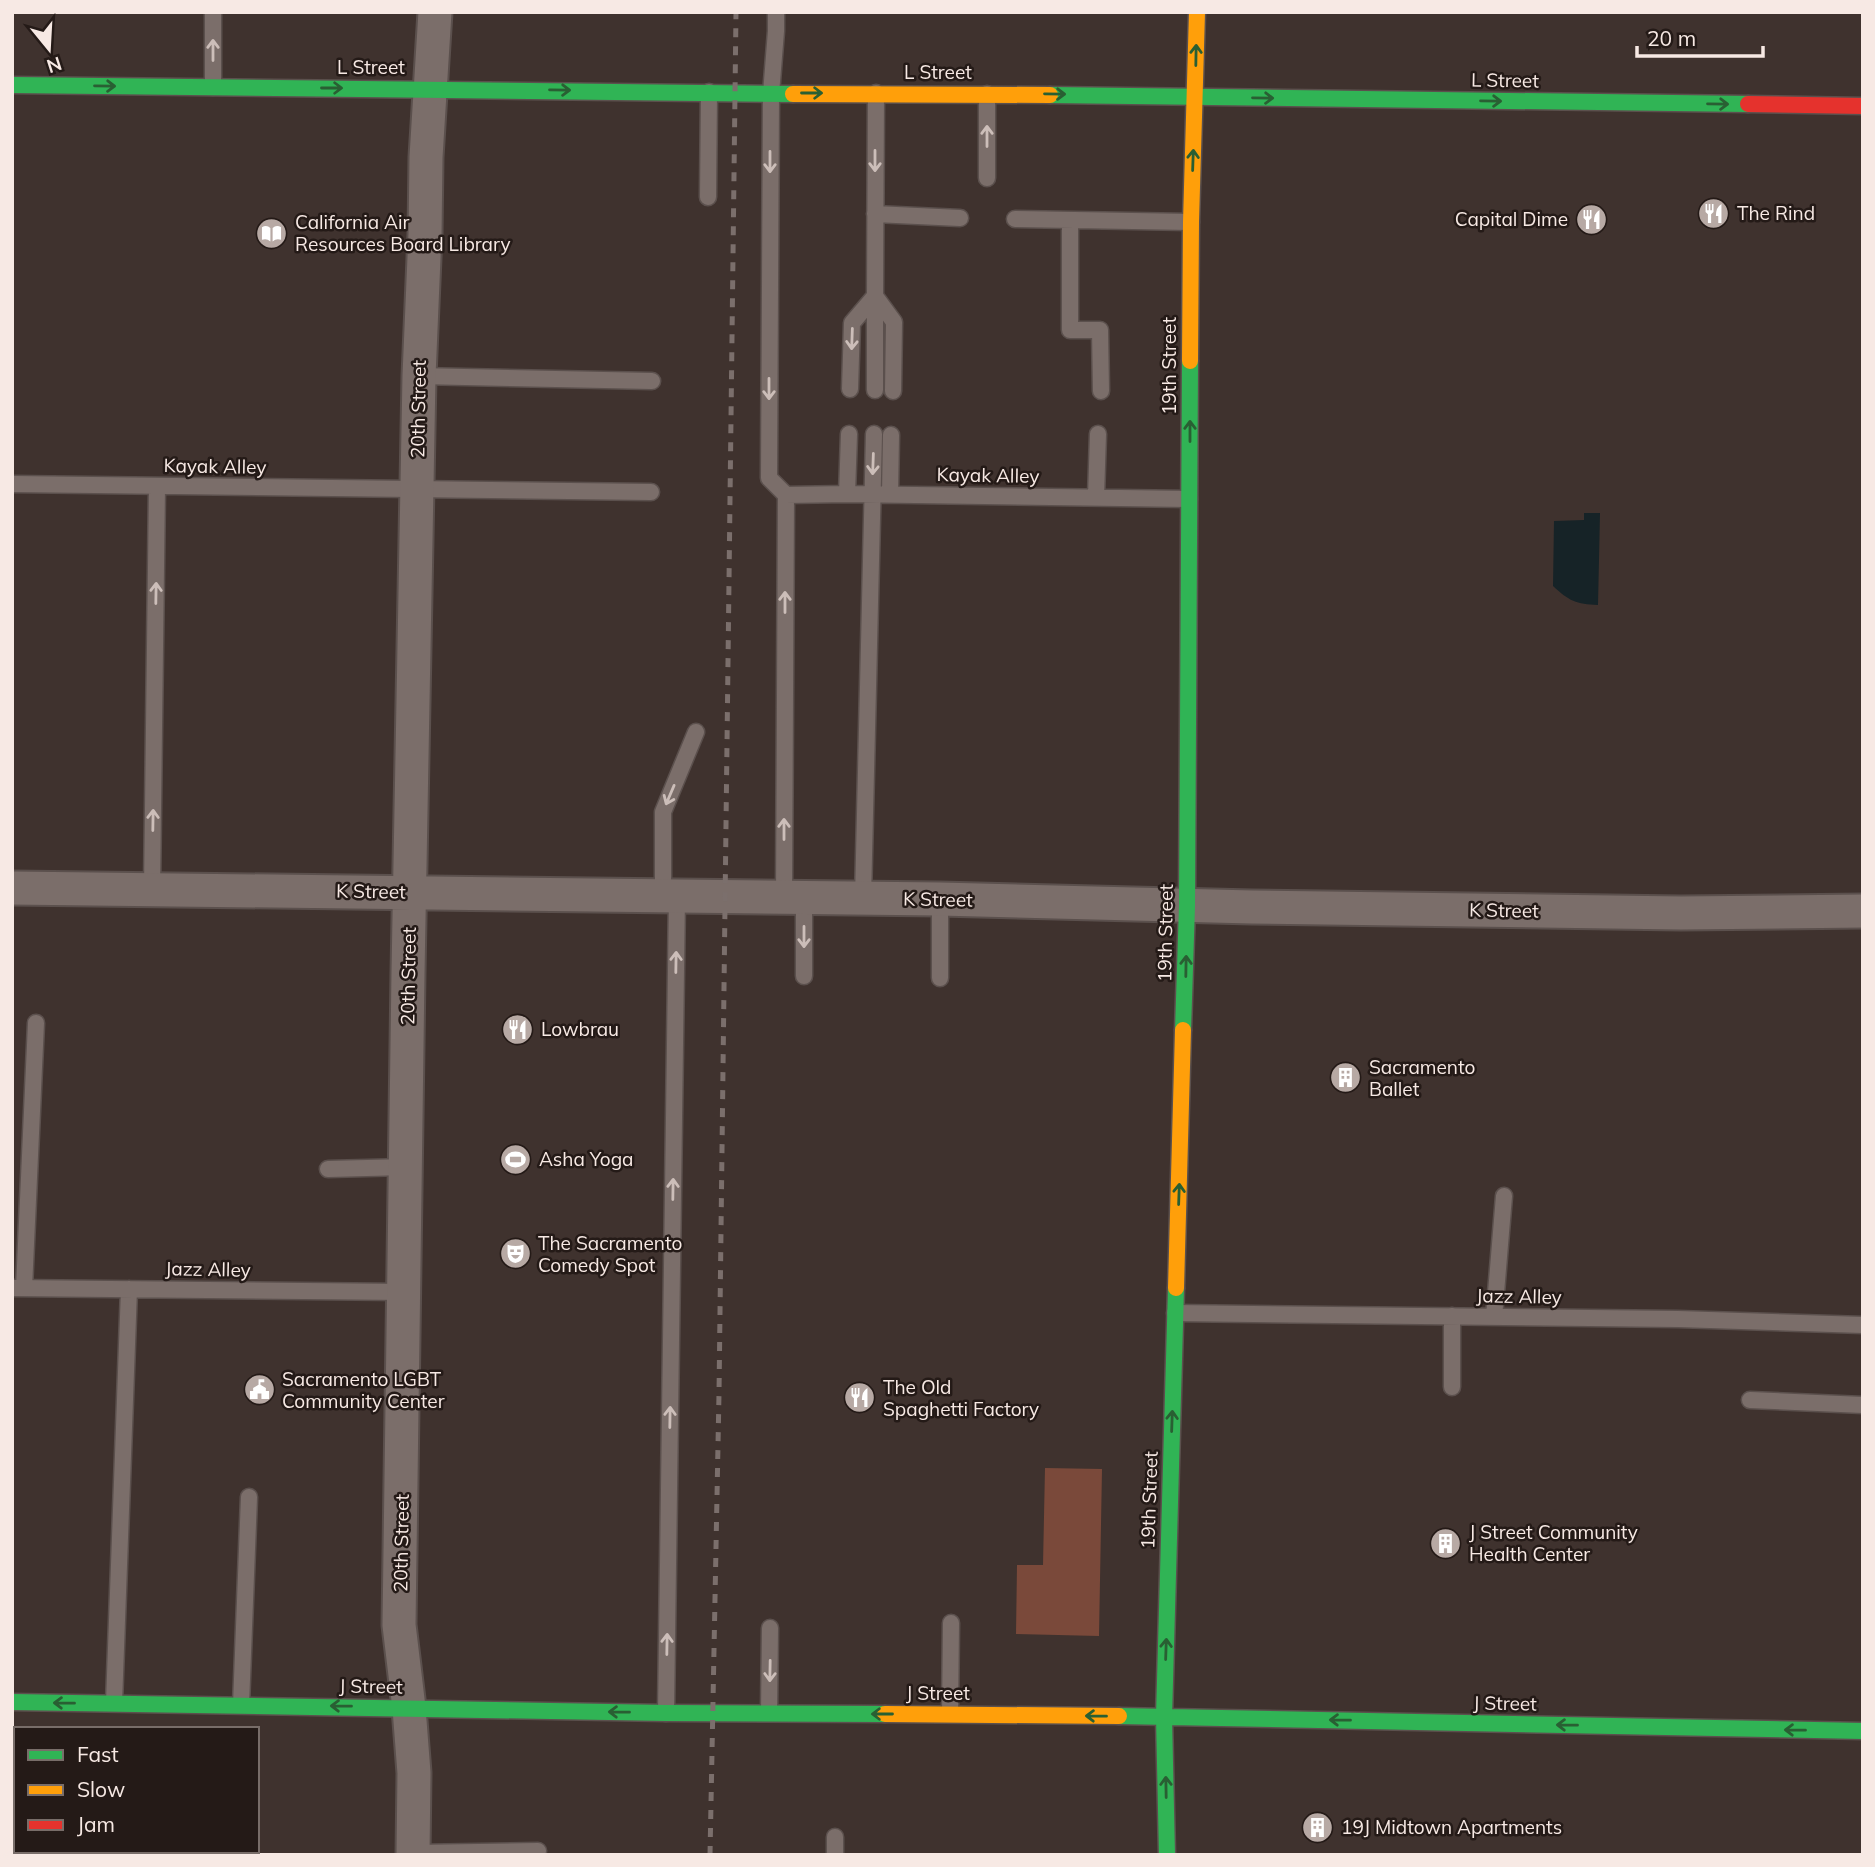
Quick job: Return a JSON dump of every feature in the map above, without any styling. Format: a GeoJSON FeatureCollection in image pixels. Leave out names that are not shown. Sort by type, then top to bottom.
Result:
{"type":"FeatureCollection","features":[{"type":"Feature","properties":{"kind":"main road","name":"19th Street"},"geometry":{"type":"LineString","coordinates":[[1167,1855],[1164,1717],[1187,906],[1191,222],[1197,12]]}},
{"type":"Feature","properties":{"kind":"main road","name":"L Street"},"geometry":{"type":"LineString","coordinates":[[12,85],[1863,106]]}},
{"type":"Feature","properties":{"kind":"main road","name":"J Street"},"geometry":{"type":"LineString","coordinates":[[12,1702],[666,1713],[1164,1717],[1863,1731]]}},
{"type":"Feature","properties":{"kind":"street","name":"20th Street"},"geometry":{"type":"LineString","coordinates":[[413,1854],[414,1773],[399,1625],[416,489],[426,157],[435,12]]}},
{"type":"Feature","properties":{"kind":"street","name":"K Street"},"geometry":{"type":"LineString","coordinates":[[12,888],[940,899],[1187,906],[1681,913],[1863,912]]}},
{"type":"Feature","properties":{"kind":"lane"},"geometry":{"type":"LineString","coordinates":[[213,12],[213,88]]}},
{"type":"Feature","properties":{"kind":"lane"},"geometry":{"type":"LineString","coordinates":[[776,12],[771,93],[769,478],[786,495],[794,898],[804,976]]}},
{"type":"Feature","properties":{"kind":"lane"},"geometry":{"type":"LineString","coordinates":[[708,197],[709,92]]}},
{"type":"Feature","properties":{"kind":"lane"},"geometry":{"type":"LineString","coordinates":[[875,390],[876,93]]}},
{"type":"Feature","properties":{"kind":"lane"},"geometry":{"type":"LineString","coordinates":[[986,178],[987,94]]}},
{"type":"Feature","properties":{"kind":"lane"},"geometry":{"type":"LineString","coordinates":[[875,214],[960,218]]}},
{"type":"Feature","properties":{"kind":"lane"},"geometry":{"type":"LineString","coordinates":[[1015,219],[1191,222]]}},
{"type":"Feature","properties":{"kind":"lane"},"geometry":{"type":"LineString","coordinates":[[1070,220],[1070,330],[1100,330],[1101,391]]}},
{"type":"Feature","properties":{"kind":"lane"},"geometry":{"type":"LineString","coordinates":[[850,389],[852,323],[874,296]]}},
{"type":"Feature","properties":{"kind":"lane"},"geometry":{"type":"LineString","coordinates":[[874,296],[894,322],[893,391]]}},
{"type":"Feature","properties":{"kind":"lane"},"geometry":{"type":"LineString","coordinates":[[419,376],[652,381]]}},
{"type":"Feature","properties":{"kind":"lane"},"geometry":{"type":"LineString","coordinates":[[847,494],[849,434]]}},
{"type":"Feature","properties":{"kind":"lane"},"geometry":{"type":"LineString","coordinates":[[1096,497],[1098,434]]}},
{"type":"Feature","properties":{"kind":"lane"},"geometry":{"type":"LineString","coordinates":[[863,898],[874,435]]}},
{"type":"Feature","properties":{"kind":"lane"},"geometry":{"type":"LineString","coordinates":[[890,494],[891,435]]}},
{"type":"Feature","properties":{"kind":"lane"},"geometry":{"type":"LineString","coordinates":[[986,478],[986,495]]}},
{"type":"Feature","properties":{"kind":"lane","name":"Kayak Alley"},"geometry":{"type":"LineString","coordinates":[[12,484],[651,492]]}},
{"type":"Feature","properties":{"kind":"lane"},"geometry":{"type":"LineString","coordinates":[[152,889],[158,486]]}},
{"type":"Feature","properties":{"kind":"lane","name":"Kayak Alley"},"geometry":{"type":"LineString","coordinates":[[786,495],[1189,499]]}},
{"type":"Feature","properties":{"kind":"lane"},"geometry":{"type":"LineString","coordinates":[[666,1713],[670,895],[663,812],[696,732]]}},
{"type":"Feature","properties":{"kind":"lane"},"geometry":{"type":"LineString","coordinates":[[940,899],[940,978]]}},
{"type":"Feature","properties":{"kind":"lane"},"geometry":{"type":"LineString","coordinates":[[18,1288],[36,1023]]}},
{"type":"Feature","properties":{"kind":"lane"},"geometry":{"type":"LineString","coordinates":[[328,1169],[406,1167]]}},
{"type":"Feature","properties":{"kind":"lane"},"geometry":{"type":"LineString","coordinates":[[1494,1317],[1504,1196]]}},
{"type":"Feature","properties":{"kind":"lane","name":"Jazz Alley"},"geometry":{"type":"LineString","coordinates":[[18,1288],[404,1292]]}},
{"type":"Feature","properties":{"kind":"lane"},"geometry":{"type":"LineString","coordinates":[[114,1703],[129,1289]]}},
{"type":"Feature","properties":{"kind":"lane","name":"Jazz Alley"},"geometry":{"type":"LineString","coordinates":[[1175,1313],[1863,1325]]}},
{"type":"Feature","properties":{"kind":"lane"},"geometry":{"type":"LineString","coordinates":[[1452,1316],[1452,1387]]}},
{"type":"Feature","properties":{"kind":"lane"},"geometry":{"type":"LineString","coordinates":[[1750,1400],[1863,1405]]}},
{"type":"Feature","properties":{"kind":"lane"},"geometry":{"type":"LineString","coordinates":[[241,1705],[249,1497]]}},
{"type":"Feature","properties":{"kind":"lane"},"geometry":{"type":"LineString","coordinates":[[950,1714],[951,1623]]}},
{"type":"Feature","properties":{"kind":"lane"},"geometry":{"type":"LineString","coordinates":[[769,1713],[771,1628]]}},
{"type":"Feature","properties":{"kind":"lane"},"geometry":{"type":"LineString","coordinates":[[835,1837],[835,1855]]}},
{"type":"Feature","properties":{"kind":"lane"},"geometry":{"type":"LineString","coordinates":[[413,1854],[538,1851]]}},
{"type":"Feature","properties":{"kind":"shaded area"},"geometry":{"type":"Polygon","coordinates":[[[1584,513],[1600,513],[1598,605],[1573,601],[1553,586],[1554,521],[1584,520],[1584,513]]]}},
{"type":"Feature","properties":{"kind":"shaded area"},"geometry":{"type":"Polygon","coordinates":[[[1045,1468],[1102,1469],[1099,1636],[1016,1634],[1017,1565],[1043,1565],[1045,1468]]]}},
{"type":"Feature","properties":{"kind":"railway"},"geometry":{"type":"LineString","coordinates":[[710,1855],[719,1394],[736,12]]}},
{"type":"Feature","properties":{"kind":"traffic: fast"},"geometry":{"type":"LineString","coordinates":[[12,85],[793,94]]}},
{"type":"Feature","properties":{"kind":"traffic: fast"},"geometry":{"type":"LineString","coordinates":[[1050,95],[1748,104]]}},
{"type":"Feature","properties":{"kind":"traffic: fast"},"geometry":{"type":"LineString","coordinates":[[1183,1030],[1187,906],[1190,361]]}},
{"type":"Feature","properties":{"kind":"traffic: fast"},"geometry":{"type":"LineString","coordinates":[[1167,1855],[1164,1717],[1176,1288]]}},
{"type":"Feature","properties":{"kind":"traffic: fast"},"geometry":{"type":"LineString","coordinates":[[12,1702],[885,1714]]}},
{"type":"Feature","properties":{"kind":"traffic: fast"},"geometry":{"type":"LineString","coordinates":[[1119,1716],[1863,1731]]}},
{"type":"Feature","properties":{"kind":"traffic: slow"},"geometry":{"type":"LineString","coordinates":[[1190,361],[1197,12]]}},
{"type":"Feature","properties":{"kind":"traffic: slow"},"geometry":{"type":"LineString","coordinates":[[793,94],[1050,95]]}},
{"type":"Feature","properties":{"kind":"traffic: slow"},"geometry":{"type":"LineString","coordinates":[[1176,1288],[1183,1030]]}},
{"type":"Feature","properties":{"kind":"traffic: slow"},"geometry":{"type":"LineString","coordinates":[[885,1714],[1119,1716]]}},
{"type":"Feature","properties":{"kind":"traffic: jam"},"geometry":{"type":"LineString","coordinates":[[1748,104],[1863,106]]}},
{"type":"Feature","properties":{"kind":"place","name":"The Rind"},"geometry":{"type":"Point","coordinates":[1714,213]}},
{"type":"Feature","properties":{"kind":"place","name":"Capital Dime"},"geometry":{"type":"Point","coordinates":[1591,219]}},
{"type":"Feature","properties":{"kind":"place","name":"California Air Resources Board Library"},"geometry":{"type":"Point","coordinates":[272,233]}},
{"type":"Feature","properties":{"kind":"place","name":"Lowbrau"},"geometry":{"type":"Point","coordinates":[518,1029]}},
{"type":"Feature","properties":{"kind":"place","name":"Sacramento Ballet"},"geometry":{"type":"Point","coordinates":[1346,1078]}},
{"type":"Feature","properties":{"kind":"place","name":"Asha Yoga"},"geometry":{"type":"Point","coordinates":[516,1159]}},
{"type":"Feature","properties":{"kind":"place","name":"The Sacramento Comedy Spot"},"geometry":{"type":"Point","coordinates":[515,1254]}},
{"type":"Feature","properties":{"kind":"place","name":"Sacramento LGBT Community Center"},"geometry":{"type":"Point","coordinates":[259,1390]}},
{"type":"Feature","properties":{"kind":"place","name":"The Old Spaghetti Factory"},"geometry":{"type":"Point","coordinates":[860,1398]}},
{"type":"Feature","properties":{"kind":"place","name":"J Street Community Health Center"},"geometry":{"type":"Point","coordinates":[1446,1543]}},
{"type":"Feature","properties":{"kind":"place","name":"19J Midtown Apartments"},"geometry":{"type":"Point","coordinates":[1318,1827]}}]}
